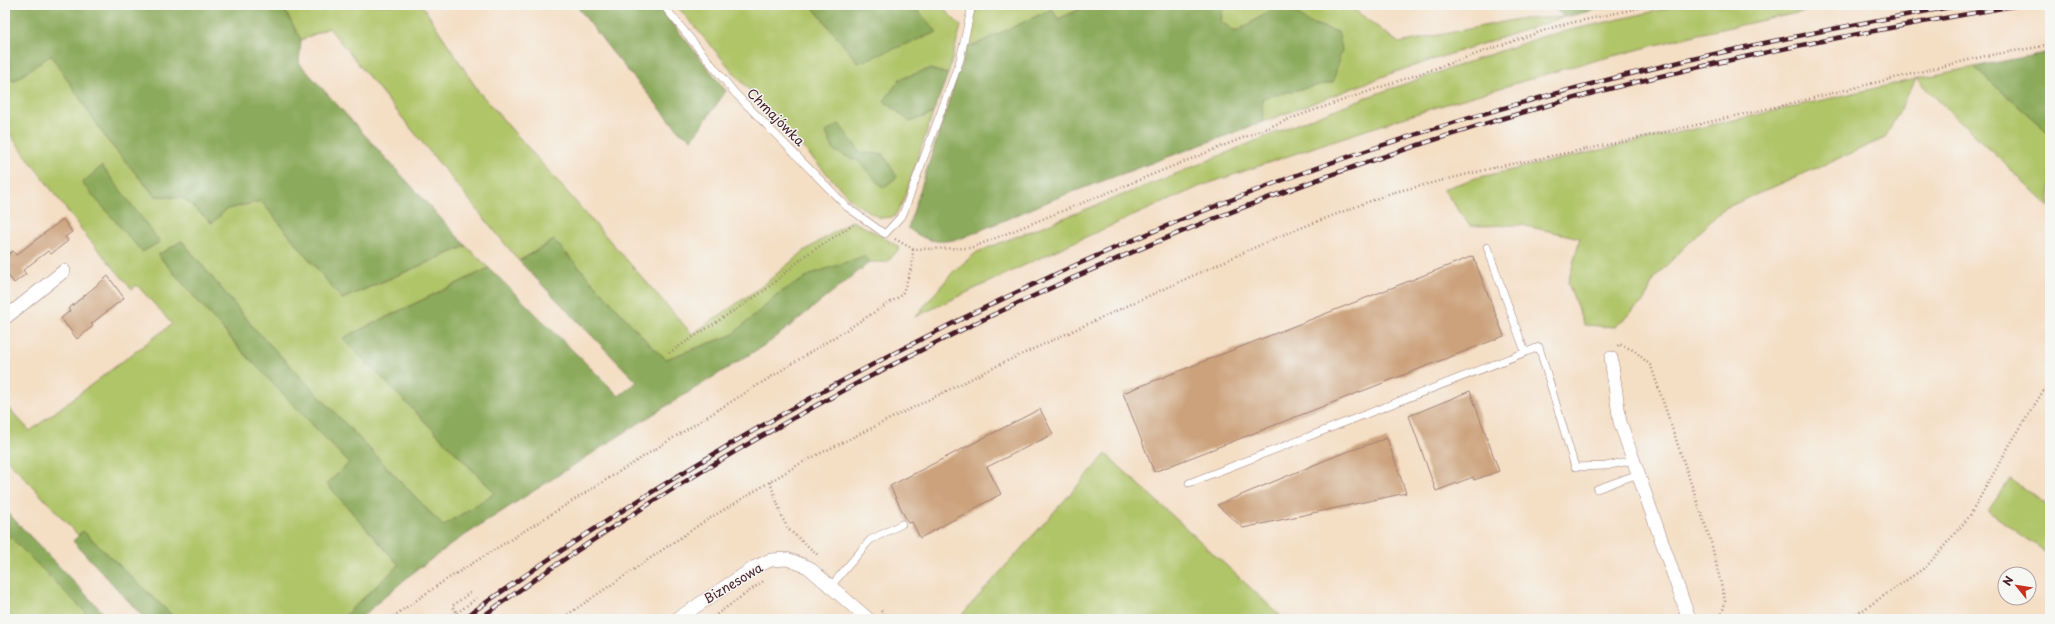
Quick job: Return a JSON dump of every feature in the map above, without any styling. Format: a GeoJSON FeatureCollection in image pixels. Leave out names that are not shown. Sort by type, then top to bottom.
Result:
{"type":"FeatureCollection","features":[{"type":"Feature","properties":{"kind":"street"},"geometry":{"type":"LineString","coordinates":[[5,318],[64,271]]}},
{"type":"Feature","properties":{"kind":"street"},"geometry":{"type":"LineString","coordinates":[[1611,358],[1620,422],[1688,616],[1683,619]]}},
{"type":"Feature","properties":{"kind":"street","name":"Biznesowa"},"geometry":{"type":"LineString","coordinates":[[677,619],[755,567],[771,560],[787,559],[797,561],[808,567],[868,619]]}},
{"type":"Feature","properties":{"kind":"lane","name":"Chmajówka"},"geometry":{"type":"LineString","coordinates":[[663,5],[734,92],[847,206],[885,234]]}},
{"type":"Feature","properties":{"kind":"lane"},"geometry":{"type":"LineString","coordinates":[[885,234],[904,214],[960,60],[972,5]]}},
{"type":"Feature","properties":{"kind":"lane"},"geometry":{"type":"LineString","coordinates":[[1487,247],[1526,352]]}},
{"type":"Feature","properties":{"kind":"lane"},"geometry":{"type":"LineString","coordinates":[[1189,483],[1539,347],[1575,468],[1606,466],[1633,460]]}},
{"type":"Feature","properties":{"kind":"lane"},"geometry":{"type":"LineString","coordinates":[[1597,489],[1638,474]]}},
{"type":"Feature","properties":{"kind":"lane"},"geometry":{"type":"LineString","coordinates":[[831,586],[870,540],[902,524]]}},
{"type":"Feature","properties":{"kind":"path"},"geometry":{"type":"LineString","coordinates":[[885,234],[913,249],[971,248],[1292,118],[1557,26],[1653,5]]}},
{"type":"Feature","properties":{"kind":"path"},"geometry":{"type":"LineString","coordinates":[[561,619],[702,523],[801,463],[1005,362],[1280,236],[1391,193],[1497,167],[1621,142],[1784,105],[1985,56],[2050,46]]}},
{"type":"Feature","properties":{"kind":"path"},"geometry":{"type":"LineString","coordinates":[[669,353],[764,291],[806,255],[863,218]]}},
{"type":"Feature","properties":{"kind":"path"},"geometry":{"type":"LineString","coordinates":[[390,619],[441,583],[902,295],[912,266],[913,249]]}},
{"type":"Feature","properties":{"kind":"path"},"geometry":{"type":"LineString","coordinates":[[1611,358],[1619,344],[1635,351],[1651,366],[1711,542],[1725,600],[1721,619]]}},
{"type":"Feature","properties":{"kind":"path"},"geometry":{"type":"LineString","coordinates":[[1850,619],[1927,566],[1969,517],[2009,446],[2050,380]]}},
{"type":"Feature","properties":{"kind":"path"},"geometry":{"type":"LineString","coordinates":[[770,482],[782,519],[788,528],[819,555]]}},
{"type":"Feature","properties":{"kind":"path"},"geometry":{"type":"LineString","coordinates":[[710,619],[766,579]]}},
{"type":"Feature","properties":{"kind":"path"},"geometry":{"type":"LineString","coordinates":[[457,613],[452,606],[471,592]]}},
{"type":"Feature","properties":{"kind":"path"},"geometry":{"type":"LineString","coordinates":[[449,619],[478,597]]}},
{"type":"Feature","properties":{"kind":"path"},"geometry":{"type":"LineString","coordinates":[[878,609],[890,619]]}},
{"type":"Feature","properties":{"kind":"green space"},"geometry":{"type":"Polygon","coordinates":[[[5,5],[282,5],[301,40],[299,63],[466,246],[342,299],[261,201],[227,209],[212,223],[183,198],[155,196],[108,141],[51,55],[14,81],[5,77],[5,5]]]}},
{"type":"Feature","properties":{"kind":"green space"},"geometry":{"type":"Polygon","coordinates":[[[282,5],[422,5],[479,92],[692,334],[761,287],[804,251],[852,221],[878,234],[900,248],[887,262],[870,262],[864,256],[781,292],[732,335],[666,359],[651,346],[554,240],[519,261],[329,28],[301,40],[282,5]]]}},
{"type":"Feature","properties":{"kind":"green space"},"geometry":{"type":"Polygon","coordinates":[[[576,5],[658,5],[726,91],[692,139],[680,132],[613,53],[576,5]]]}},
{"type":"Feature","properties":{"kind":"green space"},"geometry":{"type":"Polygon","coordinates":[[[676,5],[811,5],[859,63],[918,11],[907,5],[940,5],[961,26],[948,74],[929,69],[910,122],[933,113],[903,202],[894,217],[880,218],[854,203],[741,81],[676,5]]]}},
{"type":"Feature","properties":{"kind":"green space"},"geometry":{"type":"Polygon","coordinates":[[[811,5],[907,5],[918,11],[937,32],[858,63],[811,5]]]}},
{"type":"Feature","properties":{"kind":"green space"},"geometry":{"type":"Polygon","coordinates":[[[976,5],[1084,5],[1083,8],[1058,19],[1052,9],[966,49],[976,5]]]}},
{"type":"Feature","properties":{"kind":"green space"},"geometry":{"type":"Polygon","coordinates":[[[1084,5],[1176,5],[1179,7],[1181,5],[1223,5],[1221,22],[1236,32],[1280,5],[1289,5],[1307,22],[1338,32],[1342,49],[1333,82],[1262,98],[1263,122],[1059,197],[962,238],[946,241],[927,239],[908,228],[966,49],[1052,9],[1058,19],[1083,8],[1084,5]]]}},
{"type":"Feature","properties":{"kind":"green space"},"geometry":{"type":"Polygon","coordinates":[[[1223,5],[1280,5],[1236,32],[1221,22],[1223,5]]]}},
{"type":"Feature","properties":{"kind":"green space"},"geometry":{"type":"Polygon","coordinates":[[[1289,5],[1348,5],[1399,43],[1518,19],[1565,17],[1398,71],[1263,122],[1262,98],[1333,82],[1338,32],[1307,22],[1289,5]]]}},
{"type":"Feature","properties":{"kind":"green space"},"geometry":{"type":"Polygon","coordinates":[[[1549,5],[1615,5],[1565,17],[1549,5]]]}},
{"type":"Feature","properties":{"kind":"green space"},"geometry":{"type":"Polygon","coordinates":[[[1682,5],[1835,5],[1703,33],[1570,67],[1440,106],[1326,143],[1201,186],[1063,247],[915,317],[953,272],[977,252],[1367,97],[1544,36],[1682,5]]]}},
{"type":"Feature","properties":{"kind":"green space"},"geometry":{"type":"Polygon","coordinates":[[[2050,52],[2050,134],[1974,67],[2050,52]]]}},
{"type":"Feature","properties":{"kind":"green space"},"geometry":{"type":"Polygon","coordinates":[[[51,54],[108,141],[155,196],[183,198],[212,223],[227,209],[261,201],[342,299],[466,246],[489,268],[343,338],[495,493],[443,526],[253,327],[182,241],[158,255],[240,349],[350,463],[327,484],[399,565],[341,619],[176,619],[83,531],[78,535],[5,457],[5,404],[30,431],[172,324],[137,285],[132,289],[88,238],[5,128],[5,77],[14,81],[51,54]]]}},
{"type":"Feature","properties":{"kind":"green space"},"geometry":{"type":"Polygon","coordinates":[[[1974,67],[2050,134],[2050,207],[1916,79],[1974,67]]]}},
{"type":"Feature","properties":{"kind":"green space"},"geometry":{"type":"Polygon","coordinates":[[[929,69],[948,74],[933,113],[910,122],[884,101],[900,79],[929,69]]]}},
{"type":"Feature","properties":{"kind":"green space"},"geometry":{"type":"Polygon","coordinates":[[[1916,79],[1885,138],[1723,209],[1653,279],[1646,299],[1615,327],[1584,325],[1568,283],[1580,238],[1522,225],[1470,226],[1443,189],[1476,178],[1916,79]]]}},
{"type":"Feature","properties":{"kind":"green space"},"geometry":{"type":"Polygon","coordinates":[[[839,124],[861,153],[883,154],[897,177],[883,188],[858,161],[834,151],[826,132],[839,124]]]}},
{"type":"Feature","properties":{"kind":"green space"},"geometry":{"type":"Polygon","coordinates":[[[102,166],[160,242],[142,252],[82,183],[102,166]]]}},
{"type":"Feature","properties":{"kind":"green space"},"geometry":{"type":"Polygon","coordinates":[[[554,240],[651,346],[666,359],[732,335],[781,292],[814,273],[864,256],[870,262],[771,341],[647,418],[456,541],[410,575],[359,619],[341,619],[399,565],[327,484],[349,463],[240,349],[158,255],[182,241],[253,327],[443,526],[495,493],[343,338],[489,268],[619,396],[637,382],[519,261],[554,240]]]}},
{"type":"Feature","properties":{"kind":"green space"},"geometry":{"type":"Polygon","coordinates":[[[1106,454],[1284,619],[958,619],[1106,454]]]}},
{"type":"Feature","properties":{"kind":"green space"},"geometry":{"type":"Polygon","coordinates":[[[2010,479],[2050,507],[2050,555],[1988,511],[2010,479]]]}},
{"type":"Feature","properties":{"kind":"green space"},"geometry":{"type":"Polygon","coordinates":[[[5,510],[109,619],[92,619],[5,532],[5,510]]]}},
{"type":"Feature","properties":{"kind":"green space"},"geometry":{"type":"Polygon","coordinates":[[[83,531],[176,619],[145,619],[73,541],[83,531]]]}},
{"type":"Feature","properties":{"kind":"green space"},"geometry":{"type":"Polygon","coordinates":[[[5,532],[92,619],[5,619],[5,532]]]}},
{"type":"Feature","properties":{"kind":"building"},"geometry":{"type":"Polygon","coordinates":[[[63,219],[72,232],[65,237],[68,241],[51,254],[48,251],[23,270],[26,274],[14,283],[5,271],[5,257],[13,251],[16,255],[63,219]]]}},
{"type":"Feature","properties":{"kind":"building"},"geometry":{"type":"Polygon","coordinates":[[[1473,256],[1504,336],[1154,472],[1123,393],[1473,256]]]}},
{"type":"Feature","properties":{"kind":"building"},"geometry":{"type":"Polygon","coordinates":[[[108,276],[124,298],[91,324],[93,326],[77,339],[61,318],[70,311],[68,309],[108,276]]]}},
{"type":"Feature","properties":{"kind":"building"},"geometry":{"type":"Polygon","coordinates":[[[1470,391],[1499,471],[1474,480],[1473,477],[1436,491],[1409,416],[1470,391]]]}},
{"type":"Feature","properties":{"kind":"building"},"geometry":{"type":"Polygon","coordinates":[[[1040,409],[1053,434],[987,467],[1001,494],[920,538],[912,522],[908,523],[890,486],[1040,409]]]}},
{"type":"Feature","properties":{"kind":"building"},"geometry":{"type":"Polygon","coordinates":[[[1387,438],[1406,493],[1243,528],[1217,505],[1338,455],[1387,438]]]}},
{"type":"Feature","properties":{"kind":"railway"},"geometry":{"type":"LineString","coordinates":[[463,619],[560,552],[659,487],[760,427],[864,369],[968,316],[1075,265],[1184,219],[1294,176],[1375,148],[1458,121],[1540,97],[1708,55],[1877,20],[1962,5]]}},
{"type":"Feature","properties":{"kind":"railway"},"geometry":{"type":"LineString","coordinates":[[479,619],[594,539],[712,465],[834,396],[958,332],[1085,273],[1214,219],[1345,170],[1478,126],[1612,88],[1747,56],[1815,42],[2020,5]]}}]}
